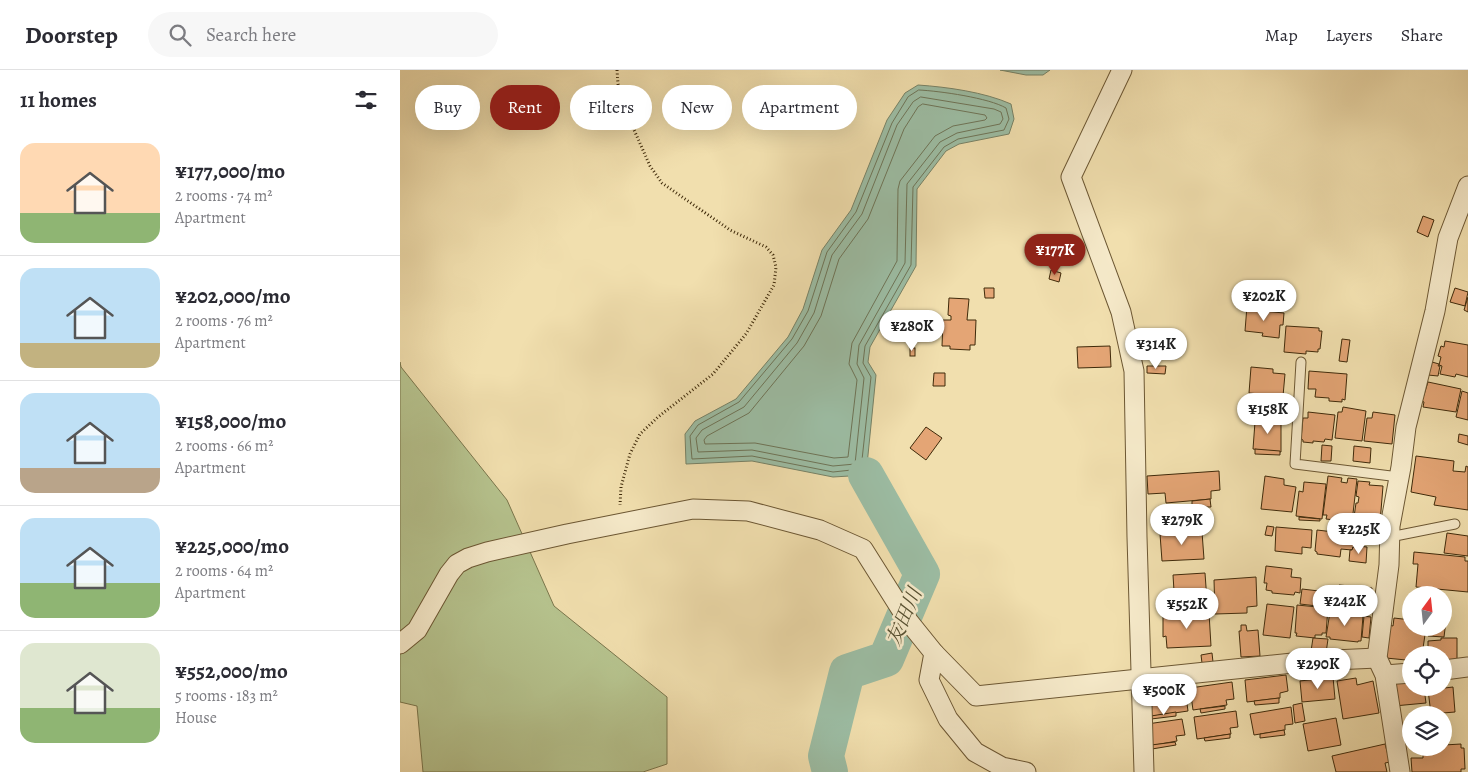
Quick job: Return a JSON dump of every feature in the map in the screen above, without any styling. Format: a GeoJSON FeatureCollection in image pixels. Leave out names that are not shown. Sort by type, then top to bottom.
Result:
{"type":"FeatureCollection","features":[{"type":"Feature","properties":{"kind":"street"},"geometry":{"type":"LineString","coordinates":[[1122,70],[1071,177],[1121,312],[1134,371],[1141,680],[1140,771]]}},
{"type":"Feature","properties":{"kind":"street"},"geometry":{"type":"LineString","coordinates":[[1400,772],[1381,667],[1390,537],[1406,427],[1435,311],[1448,238],[1468,186]]}},
{"type":"Feature","properties":{"kind":"street"},"geometry":{"type":"LineString","coordinates":[[400,644],[417,630],[449,574],[457,564],[487,552],[694,509],[748,510],[820,530],[863,549],[909,622],[934,653],[976,696],[1312,662],[1381,667],[1402,671]]}},
{"type":"Feature","properties":{"kind":"street"},"geometry":{"type":"LineString","coordinates":[[934,653],[929,680],[948,719],[975,752],[1002,767],[1026,772]]}},
{"type":"Feature","properties":{"kind":"street"},"geometry":{"type":"LineString","coordinates":[[1452,669],[1468,668]]}},
{"type":"Feature","properties":{"kind":"lane"},"geometry":{"type":"LineString","coordinates":[[1301,362],[1295,464],[1399,477]]}},
{"type":"Feature","properties":{"kind":"lane"},"geometry":{"type":"LineString","coordinates":[[1390,537],[1455,524]]}},
{"type":"Feature","properties":{"kind":"path"},"geometry":{"type":"LineString","coordinates":[[617,70],[618,84],[630,123],[650,166],[662,183],[730,230],[766,247],[773,255],[776,266],[774,284],[746,334],[713,374],[658,417],[640,434],[630,454],[621,487],[619,524]]}},
{"type":"Feature","properties":{"kind":"shaded area"},"geometry":{"type":"Polygon","coordinates":[[[400,362],[401,367],[507,500],[554,606],[667,697],[667,764],[643,772],[423,772],[417,706],[400,702],[400,362]]]}},
{"type":"Feature","properties":{"kind":"water"},"geometry":{"type":"Polygon","coordinates":[[[1000,70],[1050,70],[1043,75],[1026,75],[1000,70]]]}},
{"type":"Feature","properties":{"kind":"water"},"geometry":{"type":"Polygon","coordinates":[[[918,85],[941,87],[989,96],[1011,104],[1014,119],[1009,134],[959,144],[946,151],[917,189],[916,266],[870,347],[868,362],[876,375],[866,475],[833,477],[752,461],[686,464],[685,434],[695,421],[736,399],[788,337],[803,309],[822,250],[851,210],[887,120],[905,93],[918,85]]]}},
{"type":"Feature","properties":{"kind":"building"},"geometry":{"type":"Polygon","coordinates":[[[1423,216],[1434,220],[1428,237],[1417,232],[1423,216]]]}},
{"type":"Feature","properties":{"kind":"building"},"geometry":{"type":"Polygon","coordinates":[[[1051,270],[1061,273],[1059,282],[1049,279],[1051,270]]]}},
{"type":"Feature","properties":{"kind":"building"},"geometry":{"type":"Polygon","coordinates":[[[984,288],[994,288],[994,298],[985,298],[984,288]]]}},
{"type":"Feature","properties":{"kind":"building"},"geometry":{"type":"Polygon","coordinates":[[[1455,288],[1468,292],[1465,306],[1450,302],[1455,288]]]}},
{"type":"Feature","properties":{"kind":"building"},"geometry":{"type":"Polygon","coordinates":[[[1468,297],[1468,312],[1464,310],[1468,297]]]}},
{"type":"Feature","properties":{"kind":"building"},"geometry":{"type":"Polygon","coordinates":[[[949,298],[969,299],[967,320],[976,320],[975,345],[970,345],[970,350],[950,349],[950,346],[942,346],[943,320],[951,320],[951,316],[948,315],[949,298]]]}},
{"type":"Feature","properties":{"kind":"building"},"geometry":{"type":"Polygon","coordinates":[[[1247,306],[1264,308],[1263,311],[1284,313],[1283,325],[1280,325],[1279,338],[1262,336],[1263,333],[1245,331],[1247,306]]]}},
{"type":"Feature","properties":{"kind":"building"},"geometry":{"type":"Polygon","coordinates":[[[1286,326],[1319,328],[1319,331],[1322,331],[1318,352],[1306,351],[1306,354],[1284,352],[1286,326]]]}},
{"type":"Feature","properties":{"kind":"building"},"geometry":{"type":"Polygon","coordinates":[[[1342,339],[1350,340],[1347,362],[1339,361],[1342,339]]]}},
{"type":"Feature","properties":{"kind":"building"},"geometry":{"type":"Polygon","coordinates":[[[1445,341],[1468,345],[1468,377],[1456,374],[1455,377],[1440,374],[1442,366],[1439,365],[1441,357],[1438,356],[1441,346],[1444,347],[1445,341]]]}},
{"type":"Feature","properties":{"kind":"building"},"geometry":{"type":"Polygon","coordinates":[[[1110,346],[1111,367],[1078,368],[1077,347],[1110,346]]]}},
{"type":"Feature","properties":{"kind":"building"},"geometry":{"type":"Polygon","coordinates":[[[910,348],[915,348],[915,356],[910,356],[910,348]]]}},
{"type":"Feature","properties":{"kind":"building"},"geometry":{"type":"Polygon","coordinates":[[[1432,362],[1440,366],[1438,376],[1428,375],[1432,362]]]}},
{"type":"Feature","properties":{"kind":"building"},"geometry":{"type":"Polygon","coordinates":[[[1147,366],[1166,366],[1165,374],[1147,373],[1147,366]]]}},
{"type":"Feature","properties":{"kind":"building"},"geometry":{"type":"Polygon","coordinates":[[[1251,367],[1273,369],[1273,373],[1285,374],[1283,396],[1249,393],[1251,367]]]}},
{"type":"Feature","properties":{"kind":"building"},"geometry":{"type":"Polygon","coordinates":[[[1309,371],[1347,374],[1345,400],[1342,399],[1342,402],[1329,401],[1329,398],[1315,397],[1316,389],[1308,389],[1309,371]]]}},
{"type":"Feature","properties":{"kind":"building"},"geometry":{"type":"Polygon","coordinates":[[[934,373],[945,373],[945,386],[933,386],[934,373]]]}},
{"type":"Feature","properties":{"kind":"building"},"geometry":{"type":"Polygon","coordinates":[[[1428,382],[1461,389],[1456,412],[1423,407],[1424,402],[1422,401],[1428,382]]]}},
{"type":"Feature","properties":{"kind":"building"},"geometry":{"type":"Polygon","coordinates":[[[1462,391],[1468,393],[1468,420],[1456,417],[1462,391]]]}},
{"type":"Feature","properties":{"kind":"building"},"geometry":{"type":"Polygon","coordinates":[[[1343,407],[1366,411],[1362,441],[1335,438],[1338,412],[1342,412],[1343,407]]]}},
{"type":"Feature","properties":{"kind":"building"},"geometry":{"type":"Polygon","coordinates":[[[1308,412],[1335,415],[1332,440],[1325,439],[1324,442],[1313,441],[1313,443],[1303,442],[1301,439],[1303,418],[1308,418],[1308,412]]]}},
{"type":"Feature","properties":{"kind":"building"},"geometry":{"type":"Polygon","coordinates":[[[1373,412],[1395,415],[1392,444],[1364,441],[1367,418],[1372,418],[1373,412]]]}},
{"type":"Feature","properties":{"kind":"building"},"geometry":{"type":"Polygon","coordinates":[[[1269,417],[1281,418],[1281,452],[1253,449],[1255,422],[1268,423],[1269,417]]]}},
{"type":"Feature","properties":{"kind":"building"},"geometry":{"type":"Polygon","coordinates":[[[926,427],[942,438],[926,460],[910,448],[926,427]]]}},
{"type":"Feature","properties":{"kind":"building"},"geometry":{"type":"Polygon","coordinates":[[[1459,434],[1468,436],[1468,445],[1458,442],[1459,434]]]}},
{"type":"Feature","properties":{"kind":"building"},"geometry":{"type":"Polygon","coordinates":[[[1322,445],[1332,446],[1331,461],[1321,461],[1322,445]]]}},
{"type":"Feature","properties":{"kind":"building"},"geometry":{"type":"Polygon","coordinates":[[[1354,446],[1371,448],[1370,463],[1353,461],[1354,446]]]}},
{"type":"Feature","properties":{"kind":"building"},"geometry":{"type":"Polygon","coordinates":[[[1255,449],[1280,451],[1280,455],[1255,454],[1255,449]]]}},
{"type":"Feature","properties":{"kind":"building"},"geometry":{"type":"Polygon","coordinates":[[[1416,456],[1454,461],[1453,471],[1465,472],[1466,466],[1468,467],[1468,510],[1434,505],[1436,497],[1411,492],[1416,456]]]}},
{"type":"Feature","properties":{"kind":"building"},"geometry":{"type":"Polygon","coordinates":[[[1219,471],[1220,490],[1211,491],[1211,499],[1166,503],[1165,493],[1148,494],[1147,476],[1219,471]]]}},
{"type":"Feature","properties":{"kind":"building"},"geometry":{"type":"Polygon","coordinates":[[[1265,476],[1284,479],[1284,485],[1296,487],[1292,512],[1261,509],[1265,476]]]}},
{"type":"Feature","properties":{"kind":"building"},"geometry":{"type":"Polygon","coordinates":[[[1328,476],[1342,478],[1341,482],[1347,483],[1348,478],[1357,479],[1352,522],[1326,519],[1327,515],[1323,515],[1328,476]]]}},
{"type":"Feature","properties":{"kind":"building"},"geometry":{"type":"Polygon","coordinates":[[[1358,481],[1370,482],[1369,485],[1383,486],[1380,523],[1357,520],[1357,517],[1354,517],[1359,497],[1356,496],[1358,481]]]}},
{"type":"Feature","properties":{"kind":"building"},"geometry":{"type":"Polygon","coordinates":[[[1304,482],[1326,484],[1322,519],[1296,516],[1299,491],[1303,492],[1304,482]]]}},
{"type":"Feature","properties":{"kind":"building"},"geometry":{"type":"Polygon","coordinates":[[[1210,499],[1211,507],[1192,507],[1192,501],[1210,499]]]}},
{"type":"Feature","properties":{"kind":"building"},"geometry":{"type":"Polygon","coordinates":[[[1299,517],[1320,519],[1320,521],[1299,520],[1299,517]]]}},
{"type":"Feature","properties":{"kind":"building"},"geometry":{"type":"Polygon","coordinates":[[[1267,526],[1274,527],[1272,536],[1265,535],[1267,526]]]}},
{"type":"Feature","properties":{"kind":"building"},"geometry":{"type":"Polygon","coordinates":[[[1276,527],[1312,530],[1311,548],[1302,547],[1302,554],[1275,551],[1276,527]]]}},
{"type":"Feature","properties":{"kind":"building"},"geometry":{"type":"Polygon","coordinates":[[[1317,530],[1359,535],[1357,548],[1353,547],[1352,550],[1341,549],[1340,557],[1317,554],[1315,551],[1317,530]]]}},
{"type":"Feature","properties":{"kind":"building"},"geometry":{"type":"Polygon","coordinates":[[[1202,532],[1204,559],[1162,561],[1160,534],[1202,532]]]}},
{"type":"Feature","properties":{"kind":"building"},"geometry":{"type":"Polygon","coordinates":[[[1447,533],[1468,536],[1468,556],[1444,553],[1447,533]]]}},
{"type":"Feature","properties":{"kind":"building"},"geometry":{"type":"Polygon","coordinates":[[[1358,546],[1367,547],[1366,563],[1349,561],[1350,550],[1358,546]]]}},
{"type":"Feature","properties":{"kind":"building"},"geometry":{"type":"Polygon","coordinates":[[[1414,552],[1465,557],[1465,561],[1468,561],[1468,592],[1452,590],[1452,586],[1416,586],[1418,564],[1413,564],[1414,552]]]}},
{"type":"Feature","properties":{"kind":"building"},"geometry":{"type":"Polygon","coordinates":[[[1266,566],[1292,569],[1291,577],[1301,578],[1300,593],[1295,592],[1294,595],[1272,593],[1272,591],[1266,590],[1267,583],[1264,583],[1266,566]]]}},
{"type":"Feature","properties":{"kind":"building"},"geometry":{"type":"Polygon","coordinates":[[[1205,573],[1207,601],[1178,603],[1177,591],[1174,591],[1173,575],[1205,573]]]}},
{"type":"Feature","properties":{"kind":"building"},"geometry":{"type":"Polygon","coordinates":[[[1256,577],[1257,606],[1247,607],[1247,613],[1215,614],[1214,580],[1256,577]]]}},
{"type":"Feature","properties":{"kind":"building"},"geometry":{"type":"Polygon","coordinates":[[[1339,585],[1372,588],[1370,608],[1364,608],[1363,611],[1332,608],[1334,591],[1339,592],[1339,585]]]}},
{"type":"Feature","properties":{"kind":"building"},"geometry":{"type":"Polygon","coordinates":[[[1302,589],[1319,591],[1317,606],[1300,604],[1302,589]]]}},
{"type":"Feature","properties":{"kind":"building"},"geometry":{"type":"Polygon","coordinates":[[[1208,604],[1209,611],[1201,611],[1200,605],[1208,604]]]}},
{"type":"Feature","properties":{"kind":"building"},"geometry":{"type":"Polygon","coordinates":[[[1267,604],[1294,607],[1290,638],[1263,635],[1267,604]]]}},
{"type":"Feature","properties":{"kind":"building"},"geometry":{"type":"Polygon","coordinates":[[[1297,605],[1328,608],[1326,633],[1315,635],[1315,638],[1296,636],[1297,605]]]}},
{"type":"Feature","properties":{"kind":"building"},"geometry":{"type":"Polygon","coordinates":[[[1330,612],[1363,616],[1361,641],[1330,639],[1330,637],[1326,637],[1330,612]]]}},
{"type":"Feature","properties":{"kind":"building"},"geometry":{"type":"Polygon","coordinates":[[[1209,613],[1211,646],[1167,648],[1166,636],[1163,637],[1163,615],[1209,613]]]}},
{"type":"Feature","properties":{"kind":"building"},"geometry":{"type":"Polygon","coordinates":[[[1364,616],[1371,617],[1369,638],[1362,637],[1364,616]]]}},
{"type":"Feature","properties":{"kind":"building"},"geometry":{"type":"Polygon","coordinates":[[[1394,618],[1402,619],[1402,636],[1425,636],[1423,646],[1402,646],[1402,660],[1386,658],[1389,625],[1393,626],[1394,618]]]}},
{"type":"Feature","properties":{"kind":"building"},"geometry":{"type":"Polygon","coordinates":[[[1241,625],[1246,625],[1247,631],[1258,630],[1260,656],[1241,657],[1239,631],[1241,631],[1241,625]]]}},
{"type":"Feature","properties":{"kind":"building"},"geometry":{"type":"Polygon","coordinates":[[[1313,638],[1328,639],[1326,653],[1311,651],[1313,638]]]}},
{"type":"Feature","properties":{"kind":"building"},"geometry":{"type":"Polygon","coordinates":[[[1441,638],[1457,638],[1457,660],[1452,660],[1452,646],[1428,646],[1428,641],[1441,640],[1441,638]]]}},
{"type":"Feature","properties":{"kind":"building"},"geometry":{"type":"Polygon","coordinates":[[[1212,653],[1213,662],[1202,663],[1201,655],[1212,653]]]}},
{"type":"Feature","properties":{"kind":"building"},"geometry":{"type":"Polygon","coordinates":[[[1286,675],[1288,691],[1280,693],[1280,698],[1247,702],[1245,680],[1286,675]]]}},
{"type":"Feature","properties":{"kind":"building"},"geometry":{"type":"Polygon","coordinates":[[[1333,677],[1335,699],[1302,702],[1300,681],[1333,677]]]}},
{"type":"Feature","properties":{"kind":"building"},"geometry":{"type":"Polygon","coordinates":[[[1356,678],[1357,685],[1373,681],[1379,713],[1343,719],[1337,681],[1356,678]]]}},
{"type":"Feature","properties":{"kind":"building"},"geometry":{"type":"Polygon","coordinates":[[[1232,682],[1234,699],[1226,700],[1227,705],[1193,710],[1190,688],[1232,682]]]}},
{"type":"Feature","properties":{"kind":"building"},"geometry":{"type":"Polygon","coordinates":[[[1402,683],[1402,696],[1425,696],[1426,703],[1394,706],[1391,684],[1402,683]]]}},
{"type":"Feature","properties":{"kind":"building"},"geometry":{"type":"Polygon","coordinates":[[[1452,687],[1455,712],[1452,712],[1452,706],[1430,706],[1429,696],[1452,696],[1452,687]]]}},
{"type":"Feature","properties":{"kind":"building"},"geometry":{"type":"Polygon","coordinates":[[[1185,689],[1188,711],[1147,717],[1145,700],[1156,699],[1155,693],[1185,689]]]}},
{"type":"Feature","properties":{"kind":"building"},"geometry":{"type":"Polygon","coordinates":[[[1279,698],[1279,703],[1255,705],[1254,701],[1279,698]]]}},
{"type":"Feature","properties":{"kind":"building"},"geometry":{"type":"Polygon","coordinates":[[[1302,703],[1305,721],[1295,723],[1293,705],[1302,703]]]}},
{"type":"Feature","properties":{"kind":"building"},"geometry":{"type":"Polygon","coordinates":[[[1225,706],[1225,709],[1201,713],[1200,709],[1225,706]]]}},
{"type":"Feature","properties":{"kind":"building"},"geometry":{"type":"Polygon","coordinates":[[[1291,707],[1293,724],[1285,725],[1285,730],[1254,735],[1250,714],[1291,707]]]}},
{"type":"Feature","properties":{"kind":"building"},"geometry":{"type":"Polygon","coordinates":[[[1236,711],[1238,727],[1230,728],[1231,734],[1197,739],[1194,717],[1236,711]]]}},
{"type":"Feature","properties":{"kind":"building"},"geometry":{"type":"Polygon","coordinates":[[[1176,712],[1176,716],[1151,719],[1151,716],[1176,712]]]}},
{"type":"Feature","properties":{"kind":"building"},"geometry":{"type":"Polygon","coordinates":[[[1336,718],[1341,745],[1308,751],[1303,724],[1336,718]]]}},
{"type":"Feature","properties":{"kind":"building"},"geometry":{"type":"Polygon","coordinates":[[[1182,719],[1185,735],[1176,736],[1177,741],[1144,747],[1140,725],[1182,719]]]}},
{"type":"Feature","properties":{"kind":"building"},"geometry":{"type":"Polygon","coordinates":[[[1284,730],[1285,735],[1260,738],[1260,734],[1284,730]]]}},
{"type":"Feature","properties":{"kind":"building"},"geometry":{"type":"Polygon","coordinates":[[[1230,734],[1230,738],[1205,741],[1204,738],[1230,734]]]}},
{"type":"Feature","properties":{"kind":"building"},"geometry":{"type":"Polygon","coordinates":[[[1175,742],[1176,745],[1152,749],[1151,745],[1175,742]]]}},
{"type":"Feature","properties":{"kind":"building"},"geometry":{"type":"Polygon","coordinates":[[[1385,744],[1390,762],[1385,763],[1387,772],[1336,772],[1332,756],[1385,744]]]}},
{"type":"Feature","properties":{"kind":"building"},"geometry":{"type":"Polygon","coordinates":[[[1461,744],[1461,748],[1464,748],[1465,769],[1461,769],[1461,772],[1412,772],[1411,758],[1452,756],[1452,745],[1461,744]]]}},
{"type":"Feature","properties":{"kind":"waterway","name":"友田川"},"geometry":{"type":"LineString","coordinates":[[830,772],[826,756],[847,672],[886,659],[922,574],[866,475]]}}]}
